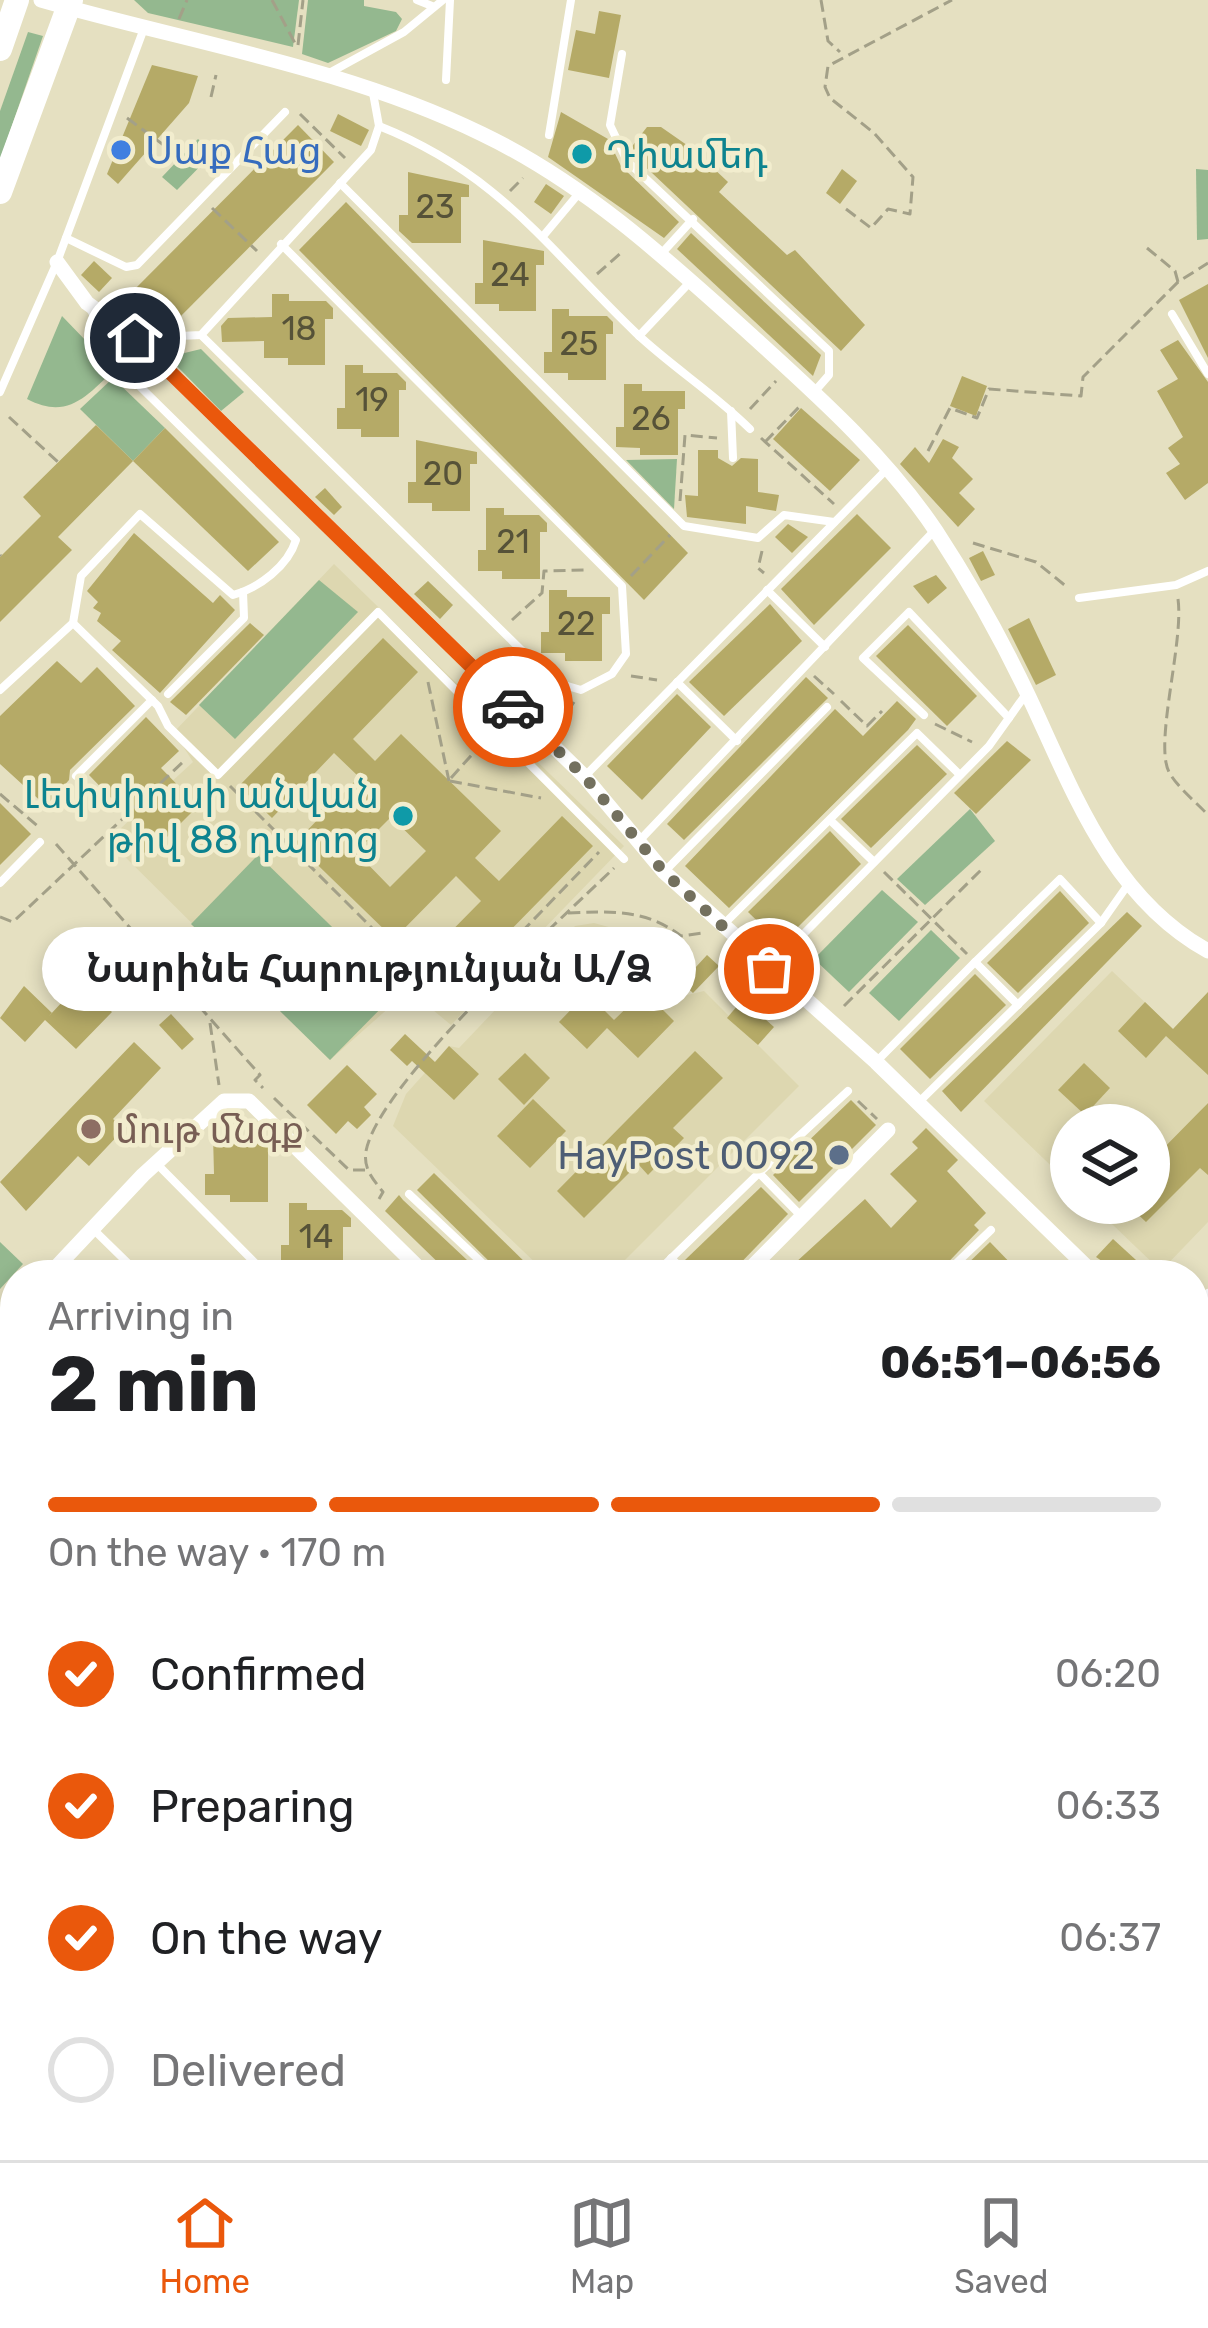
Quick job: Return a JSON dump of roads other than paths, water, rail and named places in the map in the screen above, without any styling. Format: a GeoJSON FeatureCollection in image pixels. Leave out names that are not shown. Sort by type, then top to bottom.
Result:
{"type":"FeatureCollection","features":[{"type":"Feature","properties":{"kind":"main road"},"geometry":{"type":"LineString","coordinates":[[0,49],[17,0]]}},
{"type":"Feature","properties":{"kind":"main road"},"geometry":{"type":"LineString","coordinates":[[0,192],[69,4]]}},
{"type":"Feature","properties":{"kind":"street"},"geometry":{"type":"LineString","coordinates":[[41,0],[69,4],[143,31],[372,88],[488,136],[580,192],[661,254],[814,392],[935,530],[1027,692],[1071,792],[1126,886],[1208,951]]}},
{"type":"Feature","properties":{"kind":"street"},"geometry":{"type":"LineString","coordinates":[[57,262],[87,303],[135,338],[584,776],[664,872],[877,1062],[1079,1260]]}},
{"type":"Feature","properties":{"kind":"street"},"geometry":{"type":"LineString","coordinates":[[64,1260],[155,1162],[224,1102],[249,1102],[412,1260]]}},
{"type":"Feature","properties":{"kind":"street"},"geometry":{"type":"LineString","coordinates":[[760,1260],[888,1130]]}},
{"type":"Feature","properties":{"kind":"lane"},"geometry":{"type":"LineString","coordinates":[[417,0],[432,7]]}},
{"type":"Feature","properties":{"kind":"lane"},"geometry":{"type":"LineString","coordinates":[[325,76],[404,32],[446,0],[446,80]]}},
{"type":"Feature","properties":{"kind":"lane"},"geometry":{"type":"LineString","coordinates":[[549,135],[571,0]]}},
{"type":"Feature","properties":{"kind":"lane"},"geometry":{"type":"LineString","coordinates":[[0,392],[57,262],[143,31]]}},
{"type":"Feature","properties":{"kind":"lane"},"geometry":{"type":"LineString","coordinates":[[622,54],[610,125],[627,161],[830,351],[830,375],[814,392]]}},
{"type":"Feature","properties":{"kind":"lane"},"geometry":{"type":"LineString","coordinates":[[135,338],[201,335],[371,150],[379,127],[372,88]]}},
{"type":"Feature","properties":{"kind":"lane"},"geometry":{"type":"LineString","coordinates":[[66,238],[126,267],[137,265],[284,112]]}},
{"type":"Feature","properties":{"kind":"lane"},"geometry":{"type":"LineString","coordinates":[[379,127],[430,146],[476,174],[544,235],[639,336],[750,429]]}},
{"type":"Feature","properties":{"kind":"lane"},"geometry":{"type":"LineString","coordinates":[[340,183],[684,526],[758,538],[784,515],[834,522]]}},
{"type":"Feature","properties":{"kind":"lane"},"geometry":{"type":"LineString","coordinates":[[544,235],[580,192]]}},
{"type":"Feature","properties":{"kind":"lane"},"geometry":{"type":"LineString","coordinates":[[661,254],[693,219]]}},
{"type":"Feature","properties":{"kind":"lane"},"geometry":{"type":"LineString","coordinates":[[201,335],[554,682],[581,690],[612,674],[626,654],[622,586],[281,244]]}},
{"type":"Feature","properties":{"kind":"lane"},"geometry":{"type":"LineString","coordinates":[[639,336],[692,281]]}},
{"type":"Feature","properties":{"kind":"lane"},"geometry":{"type":"LineString","coordinates":[[0,690],[73,623],[81,576],[140,514],[233,595],[291,556],[296,540],[117,364],[87,303]]}},
{"type":"Feature","properties":{"kind":"lane"},"geometry":{"type":"LineString","coordinates":[[1172,314],[1208,374]]}},
{"type":"Feature","properties":{"kind":"lane"},"geometry":{"type":"LineString","coordinates":[[731,410],[733,458]]}},
{"type":"Feature","properties":{"kind":"lane"},"geometry":{"type":"LineString","coordinates":[[584,776],[886,469]]}},
{"type":"Feature","properties":{"kind":"lane"},"geometry":{"type":"LineString","coordinates":[[640,840],[935,530]]}},
{"type":"Feature","properties":{"kind":"lane"},"geometry":{"type":"LineString","coordinates":[[1079,598],[1177,585],[1208,571]]}},
{"type":"Feature","properties":{"kind":"lane"},"geometry":{"type":"LineString","coordinates":[[771,586],[825,647]]}},
{"type":"Feature","properties":{"kind":"lane"},"geometry":{"type":"LineString","coordinates":[[168,694],[244,617],[243,592]]}},
{"type":"Feature","properties":{"kind":"lane"},"geometry":{"type":"LineString","coordinates":[[73,623],[152,700],[168,726],[216,772],[378,612],[623,859]]}},
{"type":"Feature","properties":{"kind":"lane"},"geometry":{"type":"LineString","coordinates":[[924,715],[863,658],[909,612],[1009,718]]}},
{"type":"Feature","properties":{"kind":"lane"},"geometry":{"type":"LineString","coordinates":[[677,682],[737,741]]}},
{"type":"Feature","properties":{"kind":"lane"},"geometry":{"type":"LineString","coordinates":[[769,969],[978,757],[1027,692]]}},
{"type":"Feature","properties":{"kind":"lane"},"geometry":{"type":"LineString","coordinates":[[76,776],[152,700]]}},
{"type":"Feature","properties":{"kind":"lane"},"geometry":{"type":"LineString","coordinates":[[664,872],[826,707]]}},
{"type":"Feature","properties":{"kind":"lane"},"geometry":{"type":"LineString","coordinates":[[724,924],[917,734],[960,775]]}},
{"type":"Feature","properties":{"kind":"lane"},"geometry":{"type":"LineString","coordinates":[[830,820],[874,862]]}},
{"type":"Feature","properties":{"kind":"lane"},"geometry":{"type":"LineString","coordinates":[[0,883],[40,842]]}},
{"type":"Feature","properties":{"kind":"lane"},"geometry":{"type":"LineString","coordinates":[[877,1062],[971,958],[1060,879],[1101,923]]}},
{"type":"Feature","properties":{"kind":"lane"},"geometry":{"type":"LineString","coordinates":[[917,1103],[1101,923],[1126,886]]}},
{"type":"Feature","properties":{"kind":"lane"},"geometry":{"type":"LineString","coordinates":[[971,958],[1018,1005]]}},
{"type":"Feature","properties":{"kind":"lane"},"geometry":{"type":"LineString","coordinates":[[671,1258],[848,1091]]}},
{"type":"Feature","properties":{"kind":"lane"},"geometry":{"type":"LineString","coordinates":[[155,1162],[252,1260]]}},
{"type":"Feature","properties":{"kind":"lane"},"geometry":{"type":"LineString","coordinates":[[759,1173],[804,1219]]}},
{"type":"Feature","properties":{"kind":"lane"},"geometry":{"type":"LineString","coordinates":[[409,1194],[479,1260]]}},
{"type":"Feature","properties":{"kind":"lane"},"geometry":{"type":"LineString","coordinates":[[94,1230],[125,1260]]}},
{"type":"Feature","properties":{"kind":"lane"},"geometry":{"type":"LineString","coordinates":[[960,1260],[991,1230]]}},
{"type":"Feature","properties":{"kind":"place","name":"Սաք Հաց"},"geometry":{"type":"Point","coordinates":[121,150]}},
{"type":"Feature","properties":{"kind":"place","name":"Դիամեդ"},"geometry":{"type":"Point","coordinates":[582,154]}},
{"type":"Feature","properties":{"kind":"place","name":"Լեփսիուսի անվան թիվ 88 դպրոց"},"geometry":{"type":"Point","coordinates":[403,816]}},
{"type":"Feature","properties":{"kind":"place","name":"Նարինե Հարությունյան Ա/Ձ"},"geometry":{"type":"Point","coordinates":[769,969]}},
{"type":"Feature","properties":{"kind":"place","name":"մութ մնգք"},"geometry":{"type":"Point","coordinates":[91,1129]}},
{"type":"Feature","properties":{"kind":"place","name":"HayPost 0092"},"geometry":{"type":"Point","coordinates":[839,1155]}}]}
